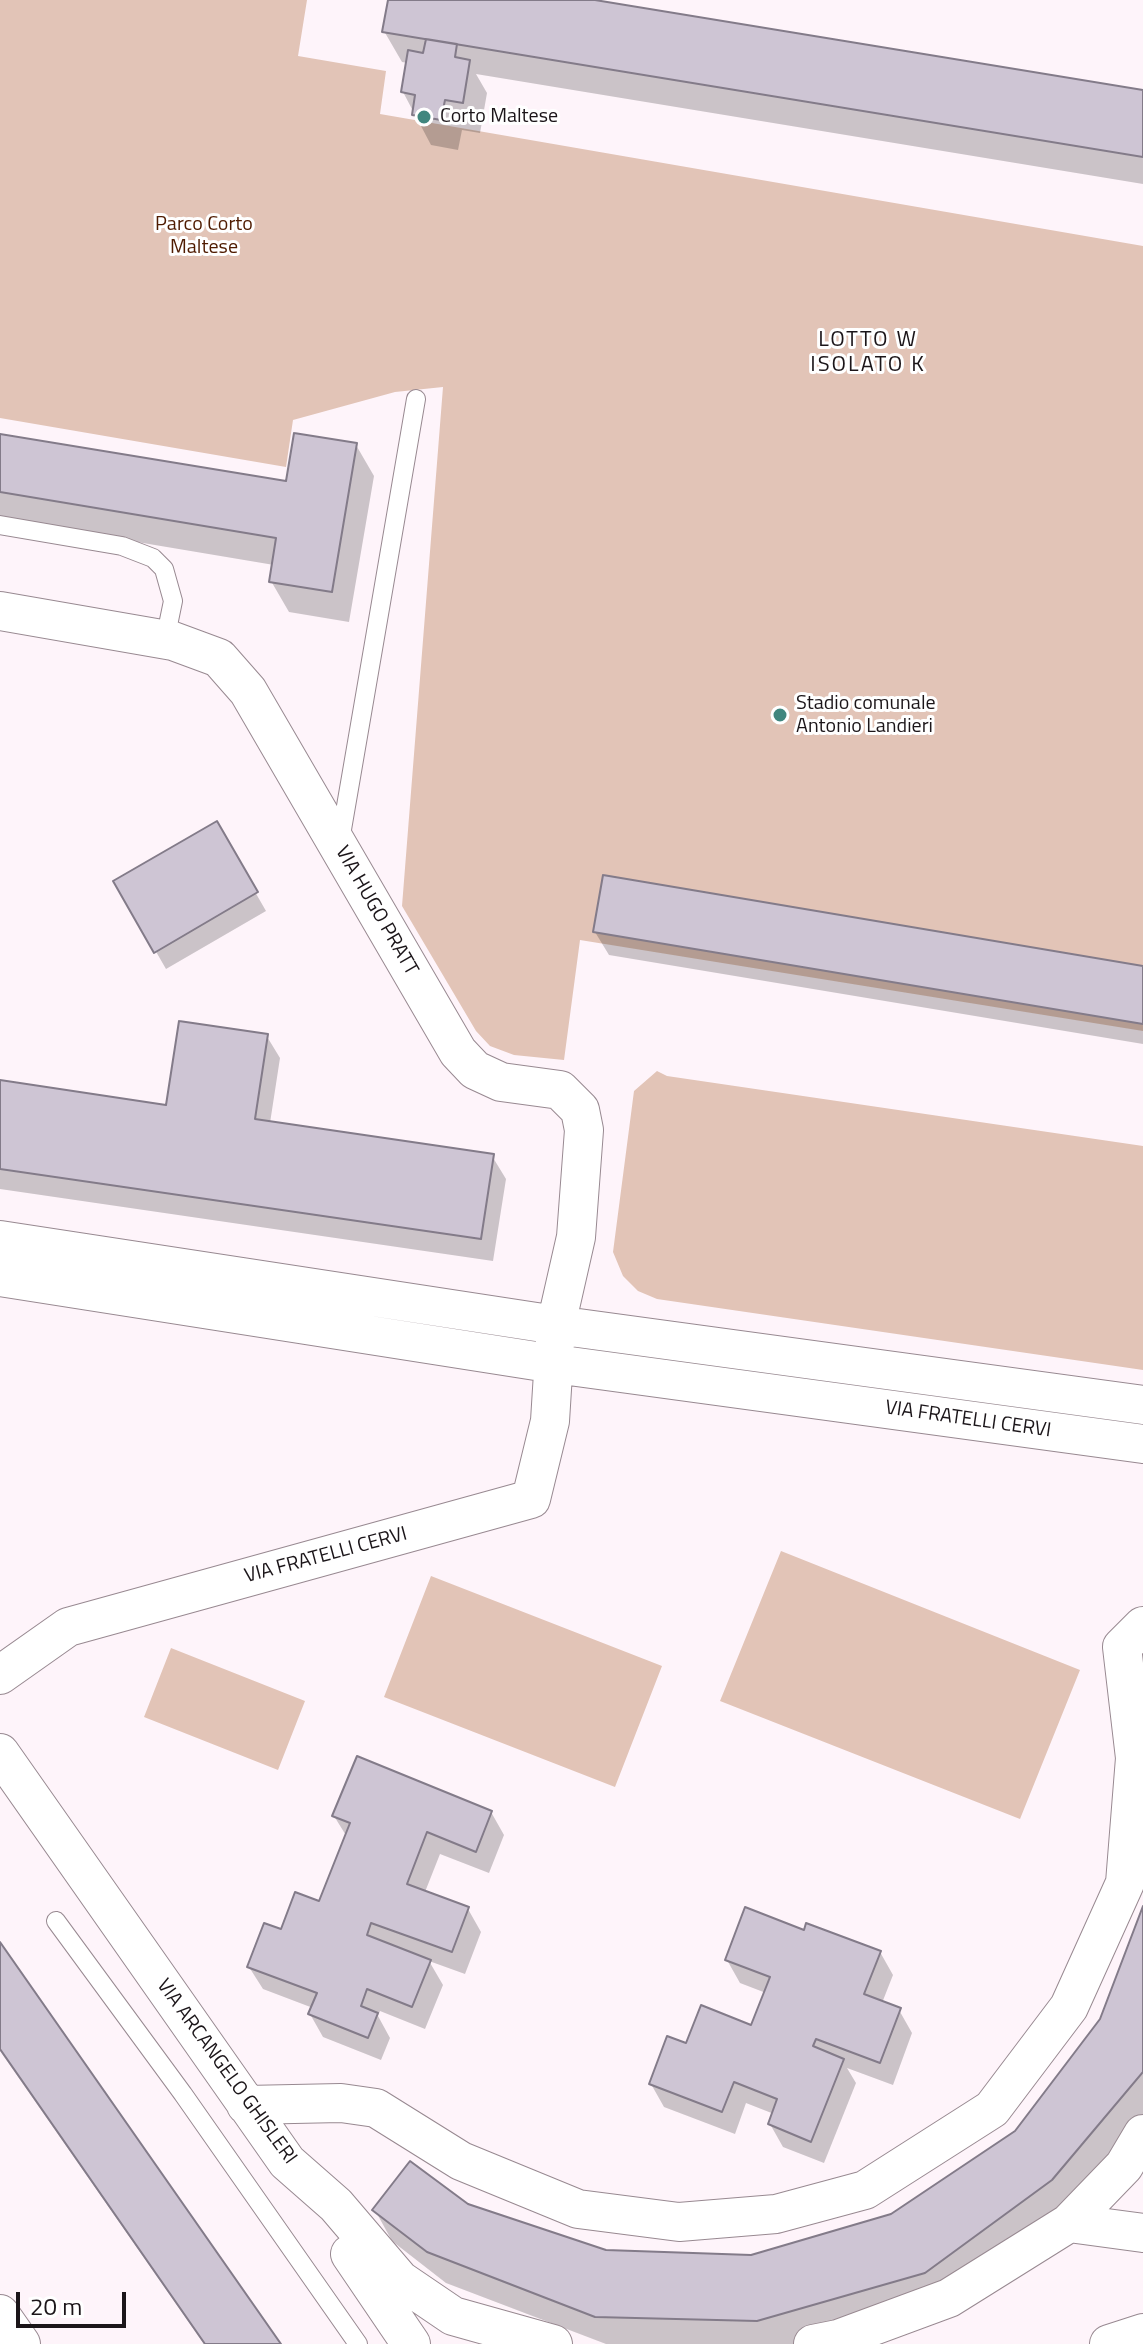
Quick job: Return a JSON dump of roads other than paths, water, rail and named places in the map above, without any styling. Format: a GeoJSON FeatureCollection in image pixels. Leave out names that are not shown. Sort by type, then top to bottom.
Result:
{"type":"FeatureCollection","features":[{"type":"Feature","properties":{"kind":"street","name":"VIA HUGO PRATT"},"geometry":{"type":"LineString","coordinates":[[0,611],[165,640],[219,658],[248,691],[458,1052],[475,1070],[501,1082],[560,1090],[580,1110],[584,1130],[576,1237],[556,1325]]}},
{"type":"Feature","properties":{"kind":"street","name":"VIA FRATELLI CERVI"},"geometry":{"type":"LineString","coordinates":[[0,1240],[556,1325],[1143,1405]]}},
{"type":"Feature","properties":{"kind":"street","name":"VIA FRATELLI CERVI"},"geometry":{"type":"LineString","coordinates":[[0,1277],[555,1364],[1143,1444]]}},
{"type":"Feature","properties":{"kind":"street","name":"VIA FRATELLI CERVI"},"geometry":{"type":"LineString","coordinates":[[0,1675],[68,1627],[531,1499],[550,1421],[556,1325]]}},
{"type":"Feature","properties":{"kind":"street"},"geometry":{"type":"LineString","coordinates":[[246,2105],[341,2103],[376,2108],[461,2161],[578,2209],[679,2222],[776,2214],[865,2190],[992,2109],[1069,2007],[1125,1883],[1135,1758],[1122,1647],[1143,1626]]}},
{"type":"Feature","properties":{"kind":"street","name":"VIA ARCANGELO GHISLERI"},"geometry":{"type":"LineString","coordinates":[[0,1753],[287,2162],[336,2205],[400,2280],[431,2302],[453,2316],[553,2344]]}},
{"type":"Feature","properties":{"kind":"street"},"geometry":{"type":"LineString","coordinates":[[813,2344],[838,2339],[949,2298],[1069,2223],[1124,2166],[1143,2134]]}},
{"type":"Feature","properties":{"kind":"street"},"geometry":{"type":"LineString","coordinates":[[287,2162],[411,2344]]}},
{"type":"Feature","properties":{"kind":"street"},"geometry":{"type":"LineString","coordinates":[[1069,2223],[1143,2233]]}},
{"type":"Feature","properties":{"kind":"street"},"geometry":{"type":"LineString","coordinates":[[0,2314],[21,2344]]}},
{"type":"Feature","properties":{"kind":"street"},"geometry":{"type":"LineString","coordinates":[[1109,2344],[1143,2333]]}},
{"type":"Feature","properties":{"kind":"lane"},"geometry":{"type":"LineString","coordinates":[[339,848],[416,399]]}},
{"type":"Feature","properties":{"kind":"lane"},"geometry":{"type":"LineString","coordinates":[[0,525],[122,546],[153,558],[164,569],[173,601],[165,640]]}},
{"type":"Feature","properties":{"kind":"lane"},"geometry":{"type":"LineString","coordinates":[[56,1921],[183,2094],[358,2344]]}},
{"type":"Feature","properties":{"kind":"place","name":"Corto Maltese"},"geometry":{"type":"Point","coordinates":[424,117]}},
{"type":"Feature","properties":{"kind":"place","name":"Stadio comunale Antonio Landieri"},"geometry":{"type":"Point","coordinates":[780,715]}},
{"type":"Feature","properties":{"kind":"district","name":"LOTTO W ISOLATO K"},"geometry":{"type":"Point","coordinates":[868,354]}},
{"type":"Feature","properties":{"kind":"park label","name":"Parco Corto Maltese"},"geometry":{"type":"Point","coordinates":[204,236]}}]}
